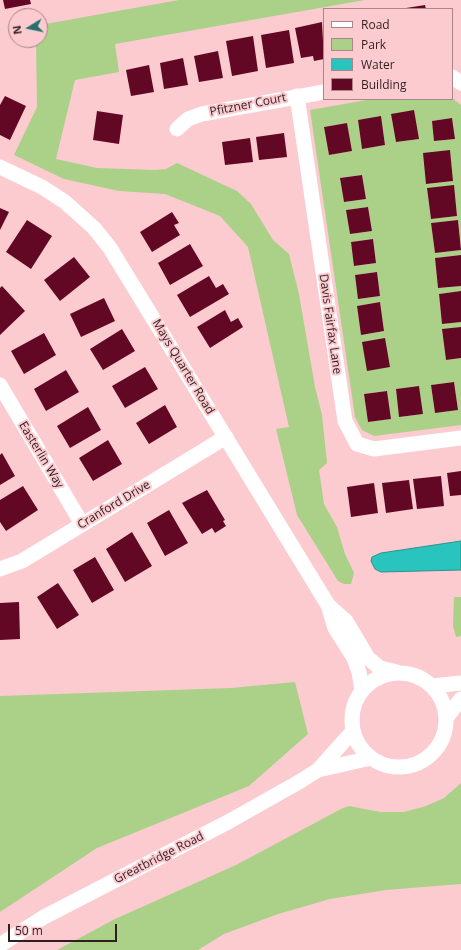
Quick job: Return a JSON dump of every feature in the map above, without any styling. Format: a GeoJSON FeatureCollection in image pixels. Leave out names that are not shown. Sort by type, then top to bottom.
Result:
{"type":"FeatureCollection","features":[{"type":"Feature","properties":{"kind":"street","name":"Pfitzner Court"},"geometry":{"type":"LineString","coordinates":[[177,129],[188,119],[202,114],[323,92]]}},
{"type":"Feature","properties":{"kind":"street","name":"Davis Fairfax Lane"},"geometry":{"type":"LineString","coordinates":[[297,96],[345,421],[357,444],[374,449],[461,438]]}},
{"type":"Feature","properties":{"kind":"street","name":"Mays Quarter Road"},"geometry":{"type":"LineString","coordinates":[[0,167],[42,187],[65,202],[98,233],[122,266],[328,605],[335,628],[354,658],[359,672],[362,691]]}},
{"type":"Feature","properties":{"kind":"street","name":"Easterlin Way"},"geometry":{"type":"LineString","coordinates":[[0,385],[82,524]]}},
{"type":"Feature","properties":{"kind":"street","name":"Cranford Drive"},"geometry":{"type":"LineString","coordinates":[[0,569],[22,561],[226,437]]}},
{"type":"Feature","properties":{"kind":"street","name":"Mays Quarter Road"},"geometry":{"type":"LineString","coordinates":[[328,605],[346,621],[368,658],[380,668],[399,673]]}},
{"type":"Feature","properties":{"kind":"street"},"geometry":{"type":"LineString","coordinates":[[399,673],[411,674],[422,678],[432,686],[442,700],[446,718],[446,729],[442,741],[436,751],[422,762],[405,767],[393,767],[371,758],[357,742],[353,731],[353,710],[362,691],[372,681],[385,675],[399,673]]}},
{"type":"Feature","properties":{"kind":"street"},"geometry":{"type":"LineString","coordinates":[[432,686],[461,683]]}},
{"type":"Feature","properties":{"kind":"street"},"geometry":{"type":"LineString","coordinates":[[446,718],[461,699]]}},
{"type":"Feature","properties":{"kind":"street","name":"Greatbridge Road"},"geometry":{"type":"LineString","coordinates":[[0,945],[44,917],[233,820],[318,770],[353,731]]}},
{"type":"Feature","properties":{"kind":"street","name":"Greatbridge Road"},"geometry":{"type":"LineString","coordinates":[[318,770],[371,758]]}},
{"type":"Feature","properties":{"kind":"green space"},"geometry":{"type":"Polygon","coordinates":[[[179,0],[365,0],[115,44],[119,72],[75,80],[56,159],[97,168],[155,170],[166,169],[177,163],[237,191],[251,204],[273,240],[289,254],[299,294],[315,387],[322,415],[327,463],[319,470],[324,504],[337,527],[345,554],[354,573],[351,584],[344,584],[338,581],[297,515],[276,429],[289,427],[248,247],[220,216],[165,194],[119,191],[64,179],[14,155],[37,107],[36,48],[48,48],[48,24],[179,0]]]}},
{"type":"Feature","properties":{"kind":"green space"},"geometry":{"type":"Polygon","coordinates":[[[453,99],[461,105],[461,246],[458,220],[431,223],[435,253],[461,250],[461,255],[435,258],[438,288],[461,286],[461,291],[439,294],[442,324],[461,322],[461,327],[442,330],[446,360],[461,358],[461,425],[374,436],[362,430],[355,417],[310,110],[366,100],[453,100],[453,99]],[[391,114],[396,142],[419,139],[391,114]],[[381,117],[358,120],[362,149],[385,145],[381,117]],[[452,118],[432,121],[435,141],[455,139],[452,118]],[[347,123],[324,127],[329,155],[352,151],[347,123]],[[450,151],[427,184],[453,181],[450,151]],[[362,175],[340,178],[344,202],[366,199],[362,175]],[[454,186],[427,188],[431,219],[457,216],[454,186]],[[368,207],[347,210],[350,234],[372,231],[368,207]],[[373,239],[351,242],[355,266],[376,263],[373,239]],[[377,272],[355,275],[359,299],[380,296],[377,272]],[[380,302],[357,306],[361,335],[384,331],[380,302]],[[454,382],[431,385],[435,413],[458,410],[454,382]],[[419,386],[396,389],[399,417],[423,414],[419,386]],[[387,391],[364,394],[368,422],[391,419],[387,391]]]}},
{"type":"Feature","properties":{"kind":"green space"},"geometry":{"type":"Polygon","coordinates":[[[454,597],[461,597],[461,636],[456,637],[453,626],[454,597]]]}},
{"type":"Feature","properties":{"kind":"green space"},"geometry":{"type":"Polygon","coordinates":[[[295,682],[308,734],[249,786],[97,848],[0,912],[0,696],[231,688],[295,682]]]}},
{"type":"Feature","properties":{"kind":"green space"},"geometry":{"type":"Polygon","coordinates":[[[461,783],[461,884],[386,890],[330,899],[278,914],[224,934],[198,950],[57,950],[115,919],[236,865],[341,809],[349,806],[380,812],[404,812],[426,806],[444,798],[461,783]]]}},
{"type":"Feature","properties":{"kind":"water"},"geometry":{"type":"Polygon","coordinates":[[[461,541],[461,570],[381,572],[375,569],[371,561],[372,557],[381,553],[461,541]]]}},
{"type":"Feature","properties":{"kind":"building"},"geometry":{"type":"Polygon","coordinates":[[[3,0],[30,0],[31,4],[5,9],[3,0]]]}},
{"type":"Feature","properties":{"kind":"building"},"geometry":{"type":"Polygon","coordinates":[[[425,5],[426,8],[406,8],[425,5]]]}},
{"type":"Feature","properties":{"kind":"building"},"geometry":{"type":"Polygon","coordinates":[[[322,22],[323,59],[314,61],[313,56],[301,58],[295,28],[322,22]]]}},
{"type":"Feature","properties":{"kind":"building"},"geometry":{"type":"Polygon","coordinates":[[[289,30],[294,63],[266,68],[261,35],[289,30]]]}},
{"type":"Feature","properties":{"kind":"building"},"geometry":{"type":"Polygon","coordinates":[[[253,36],[258,71],[232,76],[226,41],[253,36]]]}},
{"type":"Feature","properties":{"kind":"building"},"geometry":{"type":"Polygon","coordinates":[[[218,51],[223,78],[199,82],[194,56],[218,51]]]}},
{"type":"Feature","properties":{"kind":"building"},"geometry":{"type":"Polygon","coordinates":[[[183,58],[188,85],[164,89],[160,63],[183,58]]]}},
{"type":"Feature","properties":{"kind":"building"},"geometry":{"type":"Polygon","coordinates":[[[149,65],[154,92],[131,96],[126,70],[149,65]]]}},
{"type":"Feature","properties":{"kind":"building"},"geometry":{"type":"Polygon","coordinates":[[[5,96],[26,106],[10,140],[0,135],[0,105],[5,96]]]}},
{"type":"Feature","properties":{"kind":"building"},"geometry":{"type":"Polygon","coordinates":[[[414,110],[419,139],[396,142],[391,114],[414,110]]]}},
{"type":"Feature","properties":{"kind":"building"},"geometry":{"type":"Polygon","coordinates":[[[97,111],[123,115],[119,144],[93,140],[97,111]]]}},
{"type":"Feature","properties":{"kind":"building"},"geometry":{"type":"Polygon","coordinates":[[[381,116],[385,145],[362,149],[358,120],[381,116]]]}},
{"type":"Feature","properties":{"kind":"building"},"geometry":{"type":"Polygon","coordinates":[[[452,118],[455,139],[434,141],[432,121],[452,118]]]}},
{"type":"Feature","properties":{"kind":"building"},"geometry":{"type":"Polygon","coordinates":[[[347,123],[352,151],[329,155],[324,127],[347,123]]]}},
{"type":"Feature","properties":{"kind":"building"},"geometry":{"type":"Polygon","coordinates":[[[284,133],[287,157],[259,160],[256,137],[284,133]]]}},
{"type":"Feature","properties":{"kind":"building"},"geometry":{"type":"Polygon","coordinates":[[[250,138],[253,162],[225,165],[222,142],[250,138]]]}},
{"type":"Feature","properties":{"kind":"building"},"geometry":{"type":"Polygon","coordinates":[[[450,150],[453,181],[426,184],[423,153],[450,150]]]}},
{"type":"Feature","properties":{"kind":"building"},"geometry":{"type":"Polygon","coordinates":[[[362,175],[366,199],[344,202],[340,178],[362,175]]]}},
{"type":"Feature","properties":{"kind":"building"},"geometry":{"type":"Polygon","coordinates":[[[454,185],[457,216],[431,219],[427,188],[454,185]]]}},
{"type":"Feature","properties":{"kind":"building"},"geometry":{"type":"Polygon","coordinates":[[[368,207],[372,231],[350,234],[346,210],[368,207]]]}},
{"type":"Feature","properties":{"kind":"building"},"geometry":{"type":"Polygon","coordinates":[[[0,208],[9,212],[0,230],[0,208]]]}},
{"type":"Feature","properties":{"kind":"building"},"geometry":{"type":"Polygon","coordinates":[[[172,212],[179,223],[174,225],[180,235],[152,252],[140,232],[172,212]]]}},
{"type":"Feature","properties":{"kind":"building"},"geometry":{"type":"Polygon","coordinates":[[[27,220],[52,236],[31,269],[6,252],[27,220]]]}},
{"type":"Feature","properties":{"kind":"building"},"geometry":{"type":"Polygon","coordinates":[[[458,220],[461,250],[435,253],[431,223],[458,220]]]}},
{"type":"Feature","properties":{"kind":"building"},"geometry":{"type":"Polygon","coordinates":[[[373,239],[376,263],[354,266],[351,242],[373,239]]]}},
{"type":"Feature","properties":{"kind":"building"},"geometry":{"type":"Polygon","coordinates":[[[190,244],[203,266],[170,285],[158,263],[190,244]]]}},
{"type":"Feature","properties":{"kind":"building"},"geometry":{"type":"Polygon","coordinates":[[[461,255],[461,286],[438,288],[435,258],[461,255]]]}},
{"type":"Feature","properties":{"kind":"building"},"geometry":{"type":"Polygon","coordinates":[[[74,257],[90,277],[60,301],[44,280],[74,257]]]}},
{"type":"Feature","properties":{"kind":"building"},"geometry":{"type":"Polygon","coordinates":[[[377,272],[380,296],[358,299],[355,275],[377,272]]]}},
{"type":"Feature","properties":{"kind":"building"},"geometry":{"type":"Polygon","coordinates":[[[209,276],[216,288],[223,284],[229,294],[190,317],[177,295],[209,276]]]}},
{"type":"Feature","properties":{"kind":"building"},"geometry":{"type":"Polygon","coordinates":[[[2,286],[25,311],[0,335],[0,288],[2,286]]]}},
{"type":"Feature","properties":{"kind":"building"},"geometry":{"type":"Polygon","coordinates":[[[461,291],[461,322],[442,324],[439,294],[461,291]]]}},
{"type":"Feature","properties":{"kind":"building"},"geometry":{"type":"Polygon","coordinates":[[[104,298],[115,321],[81,337],[70,314],[104,298]]]}},
{"type":"Feature","properties":{"kind":"building"},"geometry":{"type":"Polygon","coordinates":[[[380,302],[384,331],[361,335],[357,306],[380,302]]]}},
{"type":"Feature","properties":{"kind":"building"},"geometry":{"type":"Polygon","coordinates":[[[225,310],[231,322],[238,318],[243,327],[210,348],[197,327],[225,310]]]}},
{"type":"Feature","properties":{"kind":"building"},"geometry":{"type":"Polygon","coordinates":[[[461,327],[461,358],[446,360],[442,329],[461,327]]]}},
{"type":"Feature","properties":{"kind":"building"},"geometry":{"type":"Polygon","coordinates":[[[122,329],[135,351],[103,370],[90,349],[122,329]]]}},
{"type":"Feature","properties":{"kind":"building"},"geometry":{"type":"Polygon","coordinates":[[[44,333],[56,355],[24,374],[11,351],[44,333]]]}},
{"type":"Feature","properties":{"kind":"building"},"geometry":{"type":"Polygon","coordinates":[[[385,338],[390,367],[367,371],[362,342],[385,338]]]}},
{"type":"Feature","properties":{"kind":"building"},"geometry":{"type":"Polygon","coordinates":[[[145,367],[158,389],[125,408],[112,386],[145,367]]]}},
{"type":"Feature","properties":{"kind":"building"},"geometry":{"type":"Polygon","coordinates":[[[66,370],[79,392],[46,411],[34,389],[66,370]]]}},
{"type":"Feature","properties":{"kind":"building"},"geometry":{"type":"Polygon","coordinates":[[[454,382],[458,410],[435,413],[431,385],[454,382]]]}},
{"type":"Feature","properties":{"kind":"building"},"geometry":{"type":"Polygon","coordinates":[[[419,386],[423,414],[399,417],[396,389],[419,386]]]}},
{"type":"Feature","properties":{"kind":"building"},"geometry":{"type":"Polygon","coordinates":[[[387,391],[391,419],[368,422],[364,394],[387,391]]]}},
{"type":"Feature","properties":{"kind":"building"},"geometry":{"type":"Polygon","coordinates":[[[165,405],[177,427],[149,444],[136,423],[165,405]]]}},
{"type":"Feature","properties":{"kind":"building"},"geometry":{"type":"Polygon","coordinates":[[[88,407],[101,430],[70,448],[57,426],[88,407]]]}},
{"type":"Feature","properties":{"kind":"building"},"geometry":{"type":"Polygon","coordinates":[[[108,440],[122,464],[93,481],[79,458],[108,440]]]}},
{"type":"Feature","properties":{"kind":"building"},"geometry":{"type":"Polygon","coordinates":[[[2,453],[15,476],[0,485],[0,455],[2,453]]]}},
{"type":"Feature","properties":{"kind":"building"},"geometry":{"type":"Polygon","coordinates":[[[461,471],[461,495],[450,496],[447,473],[461,471]]]}},
{"type":"Feature","properties":{"kind":"building"},"geometry":{"type":"Polygon","coordinates":[[[441,476],[444,506],[417,509],[413,479],[441,476]]]}},
{"type":"Feature","properties":{"kind":"building"},"geometry":{"type":"Polygon","coordinates":[[[409,480],[413,509],[386,513],[382,483],[409,480]]]}},
{"type":"Feature","properties":{"kind":"building"},"geometry":{"type":"Polygon","coordinates":[[[374,483],[378,513],[351,517],[347,487],[374,483]]]}},
{"type":"Feature","properties":{"kind":"building"},"geometry":{"type":"Polygon","coordinates":[[[23,486],[38,510],[6,531],[0,522],[0,500],[23,486]]]}},
{"type":"Feature","properties":{"kind":"building"},"geometry":{"type":"Polygon","coordinates":[[[207,490],[225,520],[223,521],[226,526],[215,533],[212,528],[202,534],[182,503],[207,490]]]}},
{"type":"Feature","properties":{"kind":"building"},"geometry":{"type":"Polygon","coordinates":[[[169,510],[188,543],[165,556],[147,523],[169,510]]]}},
{"type":"Feature","properties":{"kind":"building"},"geometry":{"type":"Polygon","coordinates":[[[132,532],[152,566],[125,582],[106,549],[132,532]]]}},
{"type":"Feature","properties":{"kind":"building"},"geometry":{"type":"Polygon","coordinates":[[[95,557],[114,590],[92,603],[73,570],[95,557]]]}},
{"type":"Feature","properties":{"kind":"building"},"geometry":{"type":"Polygon","coordinates":[[[58,583],[79,615],[57,629],[37,597],[58,583]]]}},
{"type":"Feature","properties":{"kind":"building"},"geometry":{"type":"Polygon","coordinates":[[[19,602],[20,639],[0,640],[0,603],[19,602]]]}}]}
